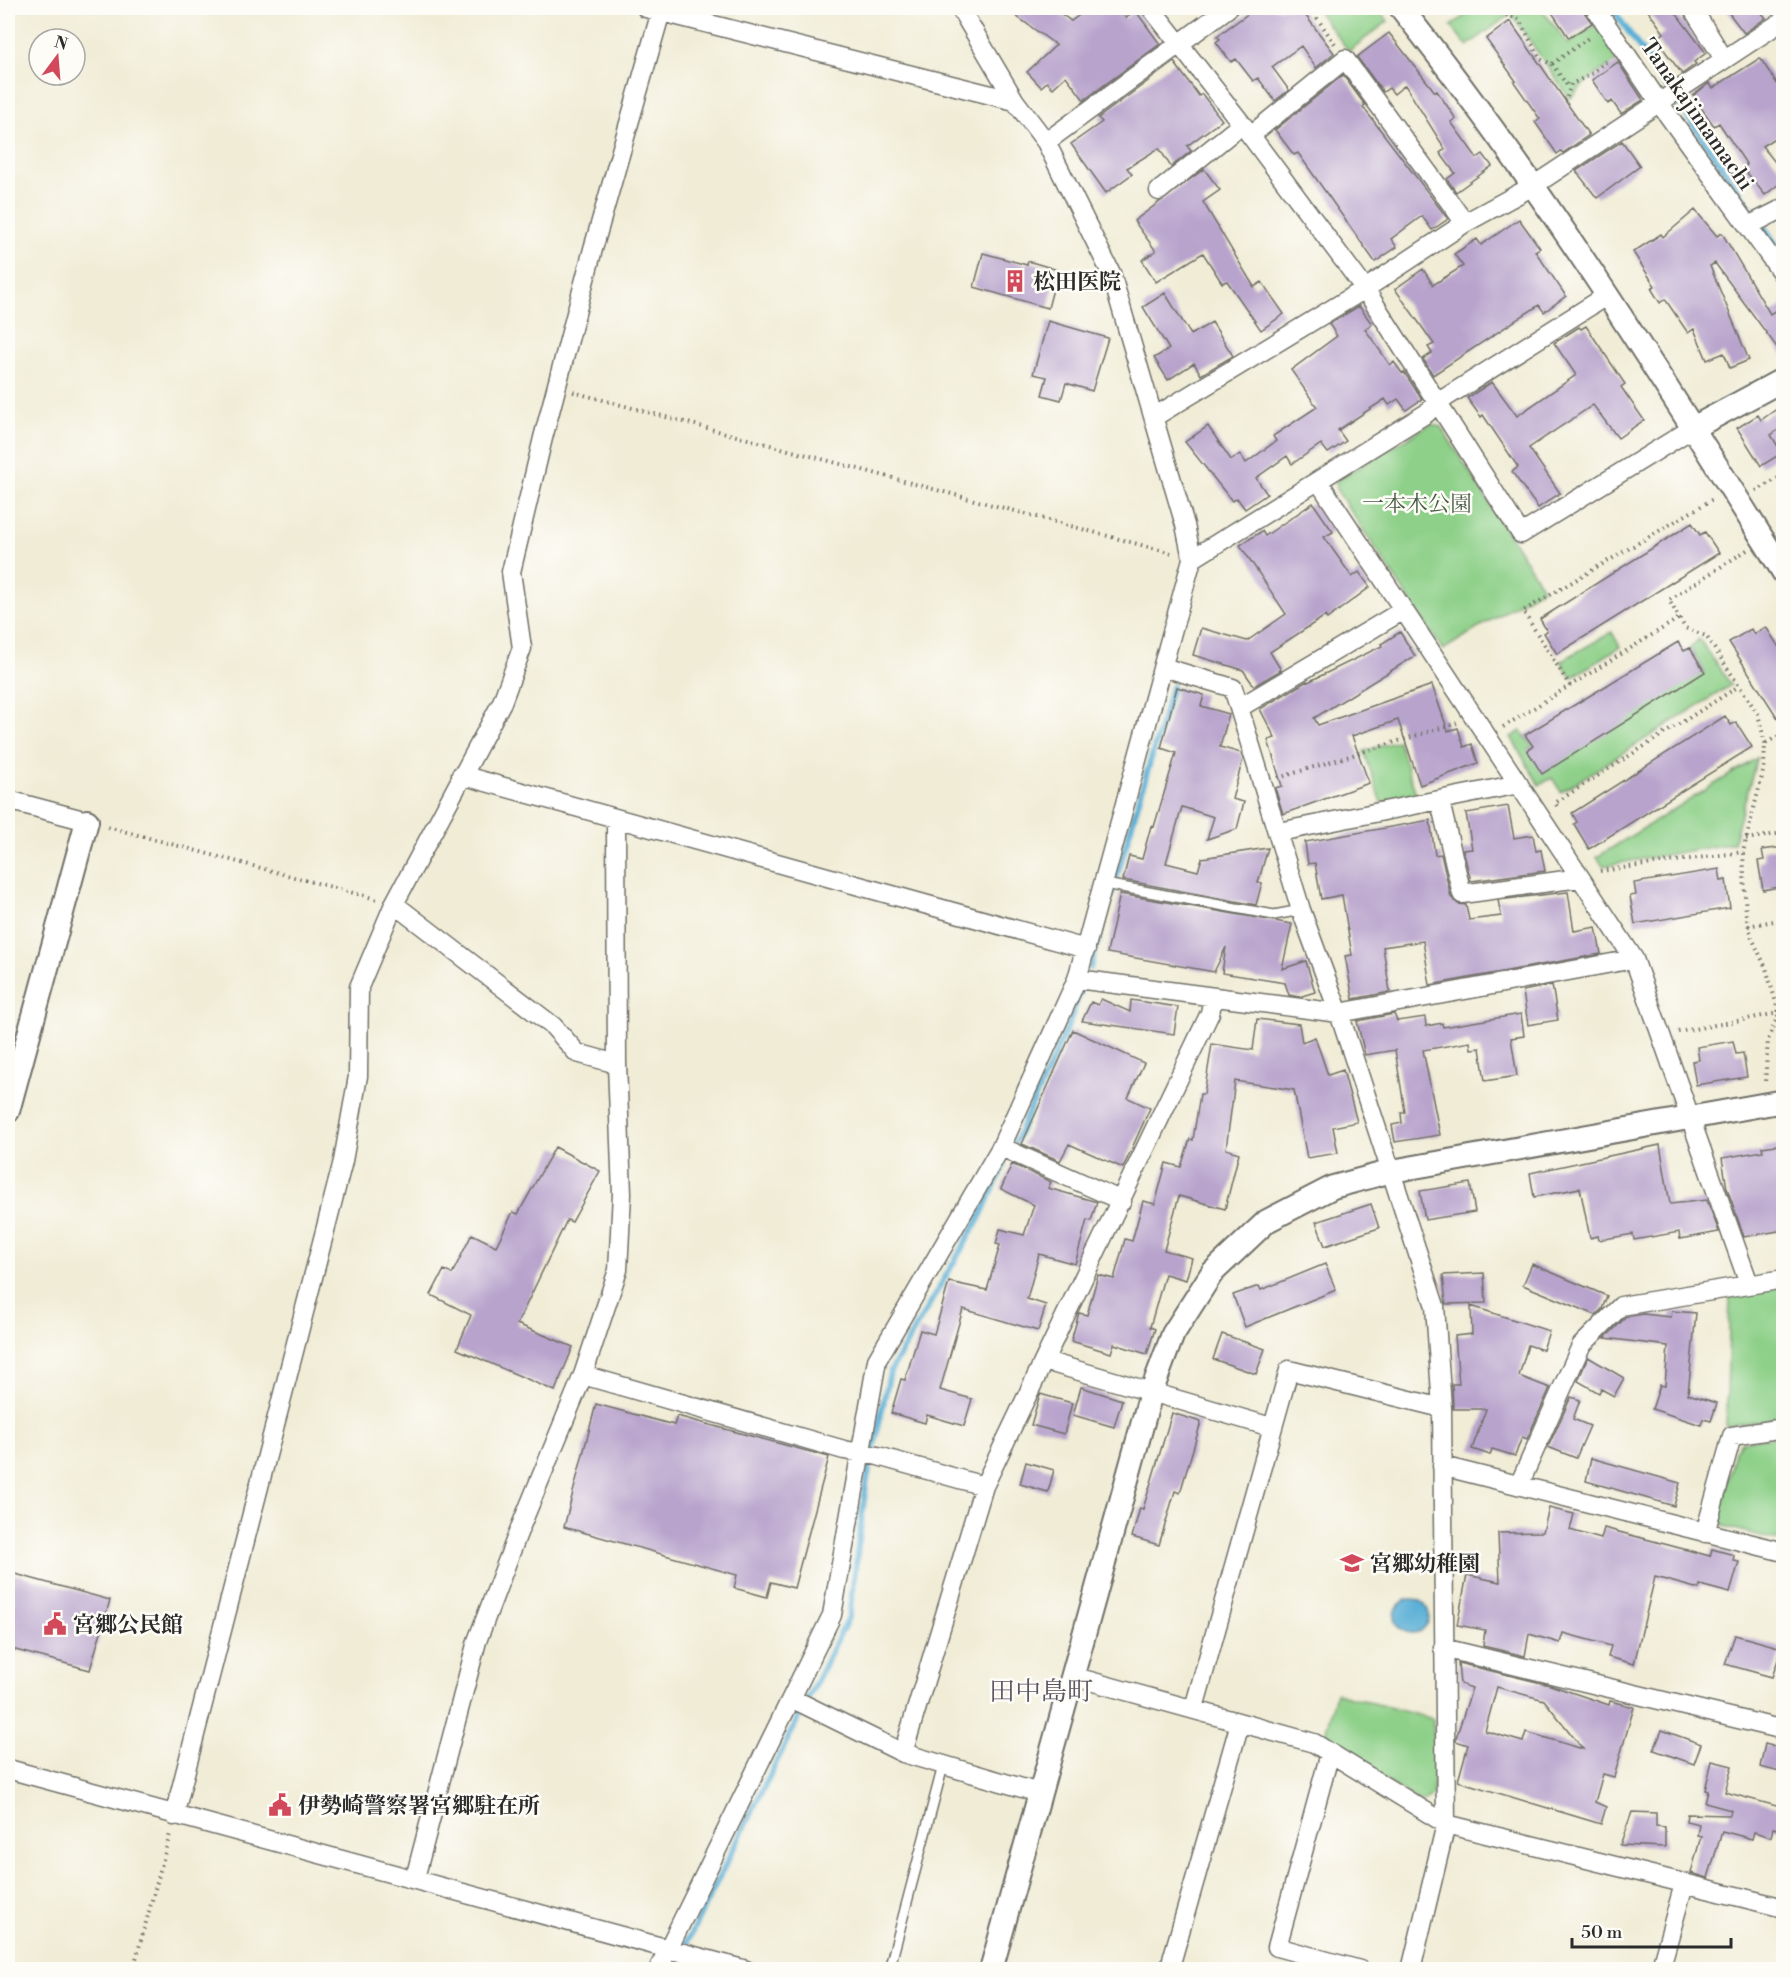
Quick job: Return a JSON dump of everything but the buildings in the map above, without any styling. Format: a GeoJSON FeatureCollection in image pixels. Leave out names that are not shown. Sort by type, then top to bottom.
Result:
{"type":"FeatureCollection","features":[{"type":"Feature","properties":{"kind":"street"},"geometry":{"type":"LineString","coordinates":[[1151,8],[1246,129],[1365,289],[1521,534],[1693,428],[1784,379]]}},
{"type":"Feature","properties":{"kind":"street"},"geometry":{"type":"LineString","coordinates":[[1046,142],[1228,8]]}},
{"type":"Feature","properties":{"kind":"street"},"geometry":{"type":"LineString","coordinates":[[1401,8],[1533,186],[1693,428],[1784,573]]}},
{"type":"Feature","properties":{"kind":"street","name":"Tanakajimamachi"},"geometry":{"type":"LineString","coordinates":[[1595,8],[1660,104],[1784,276]]}},
{"type":"Feature","properties":{"kind":"street"},"geometry":{"type":"LineString","coordinates":[[1699,8],[1694,11],[1724,59]]}},
{"type":"Feature","properties":{"kind":"street"},"geometry":{"type":"LineString","coordinates":[[174,1816],[343,1161],[358,1076],[359,987],[394,904],[502,702],[522,648],[511,572],[656,9],[1015,101]]}},
{"type":"Feature","properties":{"kind":"street"},"geometry":{"type":"LineString","coordinates":[[657,1970],[793,1699],[832,1615],[877,1360],[1001,1147],[1077,979],[1105,884],[1192,559],[1185,525],[1111,273],[1046,142],[1015,101],[968,10]]}},
{"type":"Feature","properties":{"kind":"street"},"geometry":{"type":"LineString","coordinates":[[1154,417],[1365,289],[1465,223],[1533,186],[1784,20]]}},
{"type":"Feature","properties":{"kind":"street"},"geometry":{"type":"LineString","coordinates":[[1159,191],[1345,59],[1465,223]]}},
{"type":"Feature","properties":{"kind":"street"},"geometry":{"type":"LineString","coordinates":[[1748,226],[1784,208]]}},
{"type":"Feature","properties":{"kind":"street"},"geometry":{"type":"LineString","coordinates":[[1192,559],[1319,482],[1427,413],[1437,403],[1606,296]]}},
{"type":"Feature","properties":{"kind":"street"},"geometry":{"type":"LineString","coordinates":[[1319,482],[1487,737],[1587,873],[1634,959],[1749,1284]]}},
{"type":"Feature","properties":{"kind":"street"},"geometry":{"type":"LineString","coordinates":[[1239,708],[1402,611]]}},
{"type":"Feature","properties":{"kind":"street"},"geometry":{"type":"LineString","coordinates":[[1163,667],[1233,688],[1279,832],[1301,910],[1339,1014],[1435,1306],[1442,1408],[1446,1824],[1411,1970]]}},
{"type":"Feature","properties":{"kind":"street"},"geometry":{"type":"LineString","coordinates":[[461,775],[1086,949]]}},
{"type":"Feature","properties":{"kind":"street"},"geometry":{"type":"LineString","coordinates":[[1279,832],[1440,802],[1520,784]]}},
{"type":"Feature","properties":{"kind":"street"},"geometry":{"type":"LineString","coordinates":[[8,800],[87,821],[8,1111]]}},
{"type":"Feature","properties":{"kind":"street"},"geometry":{"type":"LineString","coordinates":[[1440,802],[1462,894],[1587,873]]}},
{"type":"Feature","properties":{"kind":"street"},"geometry":{"type":"LineString","coordinates":[[415,1878],[477,1641],[518,1533],[583,1375],[618,1270],[622,1194],[617,1065],[616,820]]}},
{"type":"Feature","properties":{"kind":"street"},"geometry":{"type":"LineString","coordinates":[[394,904],[553,1026],[577,1053],[617,1065]]}},
{"type":"Feature","properties":{"kind":"street"},"geometry":{"type":"LineString","coordinates":[[1077,979],[1339,1014],[1634,959]]}},
{"type":"Feature","properties":{"kind":"street"},"geometry":{"type":"LineString","coordinates":[[903,1752],[984,1486],[1122,1201],[1210,1013],[1213,998]]}},
{"type":"Feature","properties":{"kind":"street"},"geometry":{"type":"LineString","coordinates":[[991,1970],[1151,1393],[1173,1334],[1212,1273],[1267,1221],[1333,1187],[1392,1171],[1690,1118],[1774,1096]]}},
{"type":"Feature","properties":{"kind":"street"},"geometry":{"type":"LineString","coordinates":[[1001,1147],[1122,1201]]}},
{"type":"Feature","properties":{"kind":"street"},"geometry":{"type":"LineString","coordinates":[[1519,1485],[1581,1346],[1621,1306],[1784,1279]]}},
{"type":"Feature","properties":{"kind":"street"},"geometry":{"type":"LineString","coordinates":[[1045,1361],[1271,1427]]}},
{"type":"Feature","properties":{"kind":"street"},"geometry":{"type":"LineString","coordinates":[[1194,1708],[1271,1427],[1289,1370],[1442,1408]]}},
{"type":"Feature","properties":{"kind":"street"},"geometry":{"type":"LineString","coordinates":[[583,1375],[984,1486]]}},
{"type":"Feature","properties":{"kind":"street"},"geometry":{"type":"LineString","coordinates":[[1705,1533],[1731,1436],[1784,1428]]}},
{"type":"Feature","properties":{"kind":"street"},"geometry":{"type":"LineString","coordinates":[[1442,1466],[1784,1552]]}},
{"type":"Feature","properties":{"kind":"street"},"geometry":{"type":"LineString","coordinates":[[1443,1648],[1784,1730]]}},
{"type":"Feature","properties":{"kind":"street"},"geometry":{"type":"LineString","coordinates":[[1072,1676],[1314,1743],[1446,1824],[1784,1908]]}},
{"type":"Feature","properties":{"kind":"street"},"geometry":{"type":"LineString","coordinates":[[793,1699],[903,1752],[943,1766],[1039,1793]]}},
{"type":"Feature","properties":{"kind":"street"},"geometry":{"type":"LineString","coordinates":[[1170,1970],[1240,1723]]}},
{"type":"Feature","properties":{"kind":"street"},"geometry":{"type":"LineString","coordinates":[[1330,1753],[1277,1947],[1360,1970]]}},
{"type":"Feature","properties":{"kind":"street"},"geometry":{"type":"LineString","coordinates":[[8,1769],[174,1816],[415,1878],[721,1966],[746,1970]]}},
{"type":"Feature","properties":{"kind":"street"},"geometry":{"type":"LineString","coordinates":[[1660,1970],[1684,1884]]}},
{"type":"Feature","properties":{"kind":"lane"},"geometry":{"type":"LineString","coordinates":[[1105,884],[1274,915],[1301,910]]}},
{"type":"Feature","properties":{"kind":"lane"},"geometry":{"type":"LineString","coordinates":[[889,1970],[943,1766]]}},
{"type":"Feature","properties":{"kind":"path"},"geometry":{"type":"LineString","coordinates":[[1310,8],[1345,59]]}},
{"type":"Feature","properties":{"kind":"path"},"geometry":{"type":"LineString","coordinates":[[1497,8],[1502,14],[1519,19],[1540,58],[1552,64],[1569,88]]}},
{"type":"Feature","properties":{"kind":"path"},"geometry":{"type":"LineString","coordinates":[[1552,64],[1606,25]]}},
{"type":"Feature","properties":{"kind":"path"},"geometry":{"type":"LineString","coordinates":[[1567,97],[1571,84],[1590,75],[1614,56]]}},
{"type":"Feature","properties":{"kind":"path"},"geometry":{"type":"LineString","coordinates":[[557,387],[1192,559]]}},
{"type":"Feature","properties":{"kind":"path"},"geometry":{"type":"LineString","coordinates":[[1739,502],[1784,475]]}},
{"type":"Feature","properties":{"kind":"path"},"geometry":{"type":"LineString","coordinates":[[1570,686],[1523,611],[1713,499]]}},
{"type":"Feature","properties":{"kind":"path"},"geometry":{"type":"LineString","coordinates":[[1748,550],[1669,600],[1681,617],[1685,628],[1706,636],[1758,714],[1765,743],[1764,768],[1743,852],[1748,926],[1781,1012],[1768,1040],[1774,1096]]}},
{"type":"Feature","properties":{"kind":"path"},"geometry":{"type":"LineString","coordinates":[[1487,737],[1681,617]]}},
{"type":"Feature","properties":{"kind":"path"},"geometry":{"type":"LineString","coordinates":[[1561,812],[1555,803],[1739,686]]}},
{"type":"Feature","properties":{"kind":"path"},"geometry":{"type":"LineString","coordinates":[[1263,782],[1474,718]]}},
{"type":"Feature","properties":{"kind":"path"},"geometry":{"type":"LineString","coordinates":[[1765,743],[1784,733]]}},
{"type":"Feature","properties":{"kind":"path"},"geometry":{"type":"LineString","coordinates":[[87,821],[394,904]]}},
{"type":"Feature","properties":{"kind":"path"},"geometry":{"type":"LineString","coordinates":[[1746,839],[1784,833]]}},
{"type":"Feature","properties":{"kind":"path"},"geometry":{"type":"LineString","coordinates":[[1587,873],[1603,873],[1743,852]]}},
{"type":"Feature","properties":{"kind":"path"},"geometry":{"type":"LineString","coordinates":[[1748,926],[1784,919]]}},
{"type":"Feature","properties":{"kind":"path"},"geometry":{"type":"LineString","coordinates":[[1662,1035],[1781,1012]]}},
{"type":"Feature","properties":{"kind":"path"},"geometry":{"type":"LineString","coordinates":[[133,1970],[174,1816]]}},
{"type":"Feature","properties":{"kind":"green space"},"geometry":{"type":"Polygon","coordinates":[[[1324,8],[1378,8],[1388,21],[1349,51],[1318,12],[1324,8]]]}},
{"type":"Feature","properties":{"kind":"green space"},"geometry":{"type":"Polygon","coordinates":[[[1475,8],[1541,8],[1568,44],[1597,24],[1620,58],[1587,81],[1570,99],[1511,14],[1467,46],[1451,26],[1475,8]]]}},
{"type":"Feature","properties":{"kind":"green space","name":"一本木公園"},"geometry":{"type":"Polygon","coordinates":[[[1431,424],[1441,427],[1543,588],[1443,650],[1336,489],[1336,481],[1431,424]]]}},
{"type":"Feature","properties":{"kind":"green space"},"geometry":{"type":"Polygon","coordinates":[[[1612,632],[1620,647],[1571,678],[1561,661],[1612,632]]]}},
{"type":"Feature","properties":{"kind":"green space"},"geometry":{"type":"Polygon","coordinates":[[[1699,639],[1731,685],[1561,792],[1552,778],[1539,785],[1511,737],[1521,731],[1533,746],[1527,750],[1705,672],[1690,648],[1699,639]]]}},
{"type":"Feature","properties":{"kind":"green space"},"geometry":{"type":"Polygon","coordinates":[[[1398,741],[1417,797],[1381,803],[1364,751],[1398,741]]]}},
{"type":"Feature","properties":{"kind":"green space"},"geometry":{"type":"Polygon","coordinates":[[[1757,758],[1733,843],[1603,866],[1597,857],[1757,758]]]}},
{"type":"Feature","properties":{"kind":"green space"},"geometry":{"type":"Polygon","coordinates":[[[1783,1286],[1783,1417],[1726,1426],[1730,1296],[1783,1286]]]}},
{"type":"Feature","properties":{"kind":"green space"},"geometry":{"type":"Polygon","coordinates":[[[1783,1435],[1783,1542],[1724,1526],[1719,1519],[1735,1451],[1741,1442],[1783,1435]]]}},
{"type":"Feature","properties":{"kind":"green space"},"geometry":{"type":"Polygon","coordinates":[[[1336,1693],[1433,1719],[1433,1795],[1422,1803],[1323,1742],[1336,1693]]]}},
{"type":"Feature","properties":{"kind":"water"},"geometry":{"type":"Polygon","coordinates":[[[1412,1599],[1424,1604],[1429,1616],[1424,1628],[1412,1633],[1400,1628],[1395,1616],[1400,1604],[1412,1599]]]}},
{"type":"Feature","properties":{"kind":"waterway"},"geometry":{"type":"LineString","coordinates":[[1612,8],[1784,256]]}},
{"type":"Feature","properties":{"kind":"waterway"},"geometry":{"type":"LineString","coordinates":[[1090,968],[1172,687]]}},
{"type":"Feature","properties":{"kind":"waterway"},"geometry":{"type":"LineString","coordinates":[[1015,1142],[1068,1026],[1080,993]]}},
{"type":"Feature","properties":{"kind":"waterway"},"geometry":{"type":"LineString","coordinates":[[673,1970],[849,1616],[866,1484],[890,1372],[979,1219],[1004,1165]]}},
{"type":"Feature","properties":{"kind":"place","name":"松田医院"},"geometry":{"type":"Point","coordinates":[1015,281]}},
{"type":"Feature","properties":{"kind":"place","name":"宮郷幼稚園"},"geometry":{"type":"Point","coordinates":[1352,1563]}},
{"type":"Feature","properties":{"kind":"place","name":"宮郷公民館"},"geometry":{"type":"Point","coordinates":[55,1624]}},
{"type":"Feature","properties":{"kind":"place","name":"伊勢崎警察署宮郷駐在所"},"geometry":{"type":"Point","coordinates":[280,1805]}},
{"type":"Feature","properties":{"kind":"district","name":"田中島町"},"geometry":{"type":"Point","coordinates":[1041,1691]}}]}
